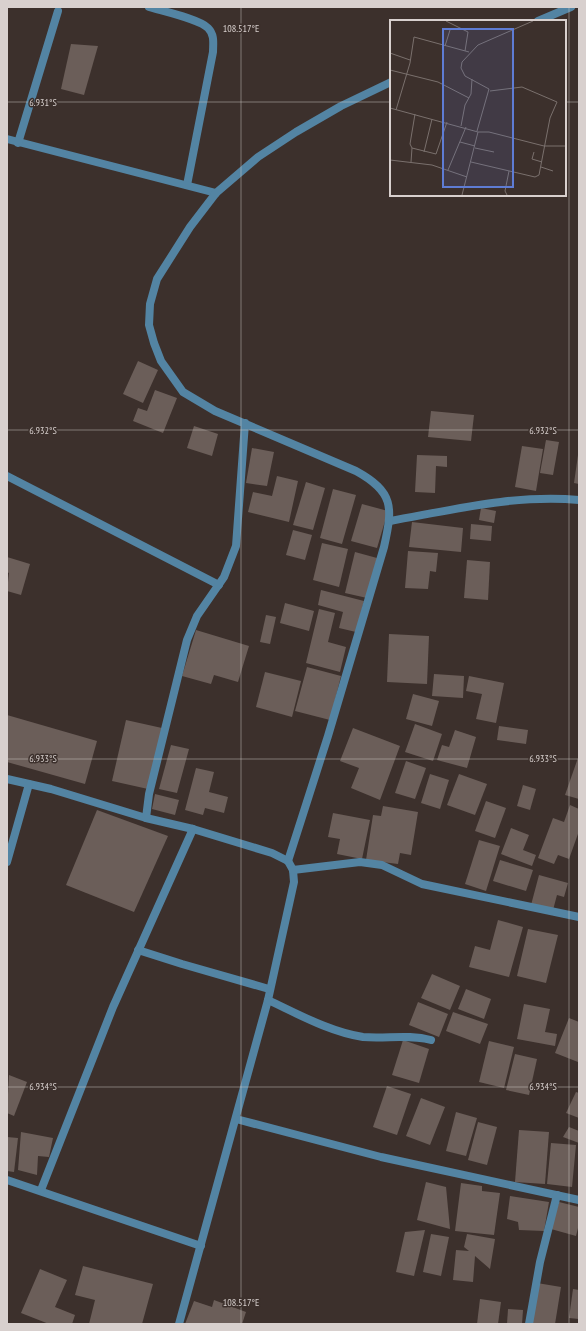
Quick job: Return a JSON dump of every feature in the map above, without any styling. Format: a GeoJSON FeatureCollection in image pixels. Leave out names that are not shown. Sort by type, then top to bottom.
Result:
{"type":"FeatureCollection","features":[{"type":"Feature","properties":{"kind":"street"},"geometry":{"type":"LineString","coordinates":[[149,7],[197,22],[208,28],[214,37],[213,52],[187,185]]}},
{"type":"Feature","properties":{"kind":"street"},"geometry":{"type":"LineString","coordinates":[[540,20],[571,7]]}},
{"type":"Feature","properties":{"kind":"street"},"geometry":{"type":"LineString","coordinates":[[18,143],[58,11]]}},
{"type":"Feature","properties":{"kind":"street"},"geometry":{"type":"LineString","coordinates":[[288,861],[328,736],[384,547],[390,521],[388,502],[384,492],[374,481],[336,460],[256,430],[245,423],[215,411],[183,392],[161,361],[154,343],[149,325],[150,304],[157,279],[190,226],[216,193],[258,157],[296,132],[341,106],[390,82]]}},
{"type":"Feature","properties":{"kind":"street"},"geometry":{"type":"LineString","coordinates":[[7,139],[216,193]]}},
{"type":"Feature","properties":{"kind":"street"},"geometry":{"type":"LineString","coordinates":[[146,818],[149,794],[187,640],[198,616],[224,577],[236,546],[245,423]]}},
{"type":"Feature","properties":{"kind":"street"},"geometry":{"type":"LineString","coordinates":[[7,476],[219,585]]}},
{"type":"Feature","properties":{"kind":"street"},"geometry":{"type":"LineString","coordinates":[[390,521],[484,504],[535,498],[579,500]]}},
{"type":"Feature","properties":{"kind":"street"},"geometry":{"type":"LineString","coordinates":[[7,779],[146,818],[193,829],[272,853],[288,861],[293,870],[294,882],[269,989],[268,1000],[179,1324]]}},
{"type":"Feature","properties":{"kind":"street"},"geometry":{"type":"LineString","coordinates":[[7,862],[29,784]]}},
{"type":"Feature","properties":{"kind":"street"},"geometry":{"type":"LineString","coordinates":[[41,1190],[113,1007],[193,829]]}},
{"type":"Feature","properties":{"kind":"street"},"geometry":{"type":"LineString","coordinates":[[293,870],[360,862],[382,865],[422,884],[579,917]]}},
{"type":"Feature","properties":{"kind":"street"},"geometry":{"type":"LineString","coordinates":[[138,950],[269,989]]}},
{"type":"Feature","properties":{"kind":"street"},"geometry":{"type":"LineString","coordinates":[[268,1000],[327,1027],[348,1034],[364,1037],[415,1036],[431,1040]]}},
{"type":"Feature","properties":{"kind":"street"},"geometry":{"type":"LineString","coordinates":[[236,1119],[382,1157],[579,1200]]}},
{"type":"Feature","properties":{"kind":"street"},"geometry":{"type":"LineString","coordinates":[[7,1180],[41,1190],[201,1246]]}},
{"type":"Feature","properties":{"kind":"street"},"geometry":{"type":"LineString","coordinates":[[529,1324],[540,1262],[557,1195]]}},
{"type":"Feature","properties":{"kind":"building"},"geometry":{"type":"Polygon","coordinates":[[[71,44],[98,46],[84,95],[61,89],[71,44]]]}},
{"type":"Feature","properties":{"kind":"building"},"geometry":{"type":"Polygon","coordinates":[[[138,361],[158,370],[143,403],[123,394],[138,361]]]}},
{"type":"Feature","properties":{"kind":"building"},"geometry":{"type":"Polygon","coordinates":[[[155,390],[177,398],[163,433],[133,421],[138,408],[147,411],[155,390]]]}},
{"type":"Feature","properties":{"kind":"building"},"geometry":{"type":"Polygon","coordinates":[[[431,411],[474,415],[471,441],[428,437],[431,411]]]}},
{"type":"Feature","properties":{"kind":"building"},"geometry":{"type":"Polygon","coordinates":[[[194,426],[218,434],[212,456],[187,448],[194,426]]]}},
{"type":"Feature","properties":{"kind":"building"},"geometry":{"type":"Polygon","coordinates":[[[546,440],[559,442],[553,475],[540,473],[546,440]]]}},
{"type":"Feature","properties":{"kind":"building"},"geometry":{"type":"Polygon","coordinates":[[[522,446],[543,449],[536,491],[515,487],[522,446]]]}},
{"type":"Feature","properties":{"kind":"building"},"geometry":{"type":"Polygon","coordinates":[[[252,448],[274,452],[267,486],[246,483],[252,448]]]}},
{"type":"Feature","properties":{"kind":"building"},"geometry":{"type":"Polygon","coordinates":[[[417,455],[447,456],[447,467],[436,466],[435,493],[415,492],[417,455]]]}},
{"type":"Feature","properties":{"kind":"building"},"geometry":{"type":"Polygon","coordinates":[[[579,455],[579,484],[574,483],[579,455]]]}},
{"type":"Feature","properties":{"kind":"building"},"geometry":{"type":"Polygon","coordinates":[[[277,476],[298,481],[289,522],[248,512],[253,492],[272,496],[277,476]]]}},
{"type":"Feature","properties":{"kind":"building"},"geometry":{"type":"Polygon","coordinates":[[[306,482],[325,488],[313,530],[293,525],[306,482]]]}},
{"type":"Feature","properties":{"kind":"building"},"geometry":{"type":"Polygon","coordinates":[[[333,489],[356,495],[342,544],[320,538],[333,489]]]}},
{"type":"Feature","properties":{"kind":"building"},"geometry":{"type":"Polygon","coordinates":[[[362,504],[388,511],[377,548],[351,541],[362,504]]]}},
{"type":"Feature","properties":{"kind":"building"},"geometry":{"type":"Polygon","coordinates":[[[481,508],[496,511],[494,523],[479,520],[481,508]]]}},
{"type":"Feature","properties":{"kind":"building"},"geometry":{"type":"Polygon","coordinates":[[[412,522],[463,528],[461,552],[409,547],[412,522]]]}},
{"type":"Feature","properties":{"kind":"building"},"geometry":{"type":"Polygon","coordinates":[[[471,524],[492,526],[491,541],[470,539],[471,524]]]}},
{"type":"Feature","properties":{"kind":"building"},"geometry":{"type":"Polygon","coordinates":[[[293,530],[312,535],[305,560],[286,555],[293,530]]]}},
{"type":"Feature","properties":{"kind":"building"},"geometry":{"type":"Polygon","coordinates":[[[322,543],[348,549],[339,587],[313,580],[322,543]]]}},
{"type":"Feature","properties":{"kind":"building"},"geometry":{"type":"Polygon","coordinates":[[[408,551],[438,553],[436,572],[430,571],[428,589],[405,588],[408,551]]]}},
{"type":"Feature","properties":{"kind":"building"},"geometry":{"type":"Polygon","coordinates":[[[355,552],[377,558],[367,598],[345,593],[355,552]]]}},
{"type":"Feature","properties":{"kind":"building"},"geometry":{"type":"Polygon","coordinates":[[[7,557],[30,564],[21,595],[7,591],[9,573],[7,572],[7,557]]]}},
{"type":"Feature","properties":{"kind":"building"},"geometry":{"type":"Polygon","coordinates":[[[467,560],[490,562],[488,600],[464,598],[467,560]]]}},
{"type":"Feature","properties":{"kind":"building"},"geometry":{"type":"Polygon","coordinates":[[[321,590],[364,601],[356,632],[339,628],[343,612],[318,605],[321,590]]]}},
{"type":"Feature","properties":{"kind":"building"},"geometry":{"type":"Polygon","coordinates":[[[285,603],[314,611],[309,631],[280,623],[285,603]]]}},
{"type":"Feature","properties":{"kind":"building"},"geometry":{"type":"Polygon","coordinates":[[[319,609],[335,613],[328,642],[346,647],[340,672],[306,663],[319,609]]]}},
{"type":"Feature","properties":{"kind":"building"},"geometry":{"type":"Polygon","coordinates":[[[266,615],[276,617],[270,644],[260,642],[266,615]]]}},
{"type":"Feature","properties":{"kind":"building"},"geometry":{"type":"Polygon","coordinates":[[[196,630],[249,646],[238,682],[214,675],[211,684],[182,676],[196,630]]]}},
{"type":"Feature","properties":{"kind":"building"},"geometry":{"type":"Polygon","coordinates":[[[389,634],[429,636],[427,684],[387,682],[389,634]]]}},
{"type":"Feature","properties":{"kind":"building"},"geometry":{"type":"Polygon","coordinates":[[[307,667],[341,676],[330,720],[295,711],[307,667]]]}},
{"type":"Feature","properties":{"kind":"building"},"geometry":{"type":"Polygon","coordinates":[[[265,672],[301,681],[292,717],[256,707],[265,672]]]}},
{"type":"Feature","properties":{"kind":"building"},"geometry":{"type":"Polygon","coordinates":[[[434,674],[464,676],[463,698],[432,696],[434,674]]]}},
{"type":"Feature","properties":{"kind":"building"},"geometry":{"type":"Polygon","coordinates":[[[469,676],[504,683],[496,723],[476,719],[482,694],[466,691],[469,676]]]}},
{"type":"Feature","properties":{"kind":"building"},"geometry":{"type":"Polygon","coordinates":[[[413,694],[439,701],[432,726],[406,719],[413,694]]]}},
{"type":"Feature","properties":{"kind":"building"},"geometry":{"type":"Polygon","coordinates":[[[7,715],[97,741],[85,784],[7,762],[7,715]]]}},
{"type":"Feature","properties":{"kind":"building"},"geometry":{"type":"Polygon","coordinates":[[[126,720],[162,728],[148,789],[112,781],[126,720]]]}},
{"type":"Feature","properties":{"kind":"building"},"geometry":{"type":"Polygon","coordinates":[[[415,724],[442,734],[433,761],[405,752],[415,724]]]}},
{"type":"Feature","properties":{"kind":"building"},"geometry":{"type":"Polygon","coordinates":[[[499,726],[528,730],[526,744],[497,740],[499,726]]]}},
{"type":"Feature","properties":{"kind":"building"},"geometry":{"type":"Polygon","coordinates":[[[353,728],[400,746],[380,800],[351,788],[359,768],[340,761],[353,728]]]}},
{"type":"Feature","properties":{"kind":"building"},"geometry":{"type":"Polygon","coordinates":[[[455,730],[476,737],[467,768],[437,760],[442,745],[449,747],[455,730]]]}},
{"type":"Feature","properties":{"kind":"building"},"geometry":{"type":"Polygon","coordinates":[[[171,745],[189,749],[177,793],[159,789],[171,745]]]}},
{"type":"Feature","properties":{"kind":"building"},"geometry":{"type":"Polygon","coordinates":[[[579,755],[579,799],[565,795],[579,755]]]}},
{"type":"Feature","properties":{"kind":"building"},"geometry":{"type":"Polygon","coordinates":[[[406,761],[426,768],[415,799],[395,793],[406,761]]]}},
{"type":"Feature","properties":{"kind":"building"},"geometry":{"type":"Polygon","coordinates":[[[196,768],[214,772],[209,792],[228,797],[224,813],[205,808],[203,815],[185,810],[196,768]]]}},
{"type":"Feature","properties":{"kind":"building"},"geometry":{"type":"Polygon","coordinates":[[[430,774],[449,780],[440,809],[421,803],[430,774]]]}},
{"type":"Feature","properties":{"kind":"building"},"geometry":{"type":"Polygon","coordinates":[[[459,774],[487,784],[475,815],[447,805],[459,774]]]}},
{"type":"Feature","properties":{"kind":"building"},"geometry":{"type":"Polygon","coordinates":[[[523,785],[536,789],[530,810],[517,806],[523,785]]]}},
{"type":"Feature","properties":{"kind":"building"},"geometry":{"type":"Polygon","coordinates":[[[155,794],[179,800],[175,815],[152,809],[155,794]]]}},
{"type":"Feature","properties":{"kind":"building"},"geometry":{"type":"Polygon","coordinates":[[[486,801],[506,808],[495,838],[475,831],[486,801]]]}},
{"type":"Feature","properties":{"kind":"building"},"geometry":{"type":"Polygon","coordinates":[[[570,805],[579,809],[579,831],[569,859],[558,855],[554,864],[538,858],[553,818],[564,822],[570,805]]]}},
{"type":"Feature","properties":{"kind":"building"},"geometry":{"type":"Polygon","coordinates":[[[383,806],[418,812],[411,855],[400,853],[398,864],[366,860],[373,815],[381,816],[383,806]]]}},
{"type":"Feature","properties":{"kind":"building"},"geometry":{"type":"Polygon","coordinates":[[[97,810],[168,836],[134,912],[66,885],[97,810]]]}},
{"type":"Feature","properties":{"kind":"building"},"geometry":{"type":"Polygon","coordinates":[[[333,813],[370,820],[362,859],[337,854],[340,839],[328,837],[333,813]]]}},
{"type":"Feature","properties":{"kind":"building"},"geometry":{"type":"Polygon","coordinates":[[[511,828],[529,835],[523,850],[536,855],[532,866],[501,854],[511,828]]]}},
{"type":"Feature","properties":{"kind":"building"},"geometry":{"type":"Polygon","coordinates":[[[479,840],[500,846],[486,891],[465,884],[479,840]]]}},
{"type":"Feature","properties":{"kind":"building"},"geometry":{"type":"Polygon","coordinates":[[[500,860],[533,870],[526,891],[493,881],[500,860]]]}},
{"type":"Feature","properties":{"kind":"building"},"geometry":{"type":"Polygon","coordinates":[[[539,875],[568,883],[564,897],[557,895],[553,910],[531,905],[539,875]]]}},
{"type":"Feature","properties":{"kind":"building"},"geometry":{"type":"Polygon","coordinates":[[[498,920],[523,927],[509,977],[469,967],[475,946],[490,950],[498,920]]]}},
{"type":"Feature","properties":{"kind":"building"},"geometry":{"type":"Polygon","coordinates":[[[528,929],[558,935],[546,983],[517,976],[528,929]]]}},
{"type":"Feature","properties":{"kind":"building"},"geometry":{"type":"Polygon","coordinates":[[[432,974],[460,986],[450,1010],[421,998],[432,974]]]}},
{"type":"Feature","properties":{"kind":"building"},"geometry":{"type":"Polygon","coordinates":[[[466,989],[491,999],[484,1019],[458,1009],[466,989]]]}},
{"type":"Feature","properties":{"kind":"building"},"geometry":{"type":"Polygon","coordinates":[[[418,1002],[448,1014],[439,1037],[409,1025],[418,1002]]]}},
{"type":"Feature","properties":{"kind":"building"},"geometry":{"type":"Polygon","coordinates":[[[524,1004],[550,1009],[545,1032],[557,1034],[555,1046],[517,1039],[524,1004]]]}},
{"type":"Feature","properties":{"kind":"building"},"geometry":{"type":"Polygon","coordinates":[[[453,1012],[488,1024],[480,1044],[446,1031],[453,1012]]]}},
{"type":"Feature","properties":{"kind":"building"},"geometry":{"type":"Polygon","coordinates":[[[569,1018],[579,1022],[578,1062],[555,1053],[569,1018]]]}},
{"type":"Feature","properties":{"kind":"building"},"geometry":{"type":"Polygon","coordinates":[[[403,1040],[429,1049],[419,1083],[392,1075],[403,1040]]]}},
{"type":"Feature","properties":{"kind":"building"},"geometry":{"type":"Polygon","coordinates":[[[489,1041],[514,1047],[504,1088],[479,1082],[489,1041]]]}},
{"type":"Feature","properties":{"kind":"building"},"geometry":{"type":"Polygon","coordinates":[[[515,1054],[537,1059],[529,1095],[506,1090],[515,1054]]]}},
{"type":"Feature","properties":{"kind":"building"},"geometry":{"type":"Polygon","coordinates":[[[9,1075],[27,1082],[14,1116],[7,1113],[9,1075]]]}},
{"type":"Feature","properties":{"kind":"building"},"geometry":{"type":"Polygon","coordinates":[[[387,1086],[411,1094],[397,1135],[373,1127],[387,1086]]]}},
{"type":"Feature","properties":{"kind":"building"},"geometry":{"type":"Polygon","coordinates":[[[576,1092],[579,1093],[579,1118],[566,1113],[576,1092]]]}},
{"type":"Feature","properties":{"kind":"building"},"geometry":{"type":"Polygon","coordinates":[[[421,1098],[445,1107],[430,1145],[406,1136],[421,1098]]]}},
{"type":"Feature","properties":{"kind":"building"},"geometry":{"type":"Polygon","coordinates":[[[456,1112],[477,1118],[466,1156],[446,1151],[456,1112]]]}},
{"type":"Feature","properties":{"kind":"building"},"geometry":{"type":"Polygon","coordinates":[[[478,1122],[497,1127],[487,1165],[468,1160],[478,1122]]]}},
{"type":"Feature","properties":{"kind":"building"},"geometry":{"type":"Polygon","coordinates":[[[569,1127],[579,1131],[579,1143],[563,1137],[569,1127]]]}},
{"type":"Feature","properties":{"kind":"building"},"geometry":{"type":"Polygon","coordinates":[[[519,1130],[549,1132],[545,1184],[515,1182],[519,1130]]]}},
{"type":"Feature","properties":{"kind":"building"},"geometry":{"type":"Polygon","coordinates":[[[21,1132],[53,1138],[49,1157],[38,1156],[37,1175],[18,1170],[21,1132]]]}},
{"type":"Feature","properties":{"kind":"building"},"geometry":{"type":"Polygon","coordinates":[[[7,1137],[18,1138],[14,1172],[7,1171],[7,1137]]]}},
{"type":"Feature","properties":{"kind":"building"},"geometry":{"type":"Polygon","coordinates":[[[551,1143],[576,1145],[572,1187],[547,1184],[551,1143]]]}},
{"type":"Feature","properties":{"kind":"building"},"geometry":{"type":"Polygon","coordinates":[[[426,1182],[446,1187],[450,1229],[417,1220],[426,1182]]]}},
{"type":"Feature","properties":{"kind":"building"},"geometry":{"type":"Polygon","coordinates":[[[461,1183],[482,1186],[482,1191],[500,1193],[494,1235],[455,1231],[461,1183]]]}},
{"type":"Feature","properties":{"kind":"building"},"geometry":{"type":"Polygon","coordinates":[[[510,1196],[549,1202],[544,1231],[519,1230],[518,1222],[507,1219],[510,1196]]]}},
{"type":"Feature","properties":{"kind":"building"},"geometry":{"type":"Polygon","coordinates":[[[559,1202],[579,1207],[579,1224],[576,1236],[551,1229],[559,1202]]]}},
{"type":"Feature","properties":{"kind":"building"},"geometry":{"type":"Polygon","coordinates":[[[425,1230],[414,1276],[396,1272],[405,1232],[425,1230]]]}},
{"type":"Feature","properties":{"kind":"building"},"geometry":{"type":"Polygon","coordinates":[[[431,1234],[449,1237],[441,1276],[423,1272],[431,1234]]]}},
{"type":"Feature","properties":{"kind":"building"},"geometry":{"type":"Polygon","coordinates":[[[467,1234],[495,1239],[490,1269],[475,1256],[473,1282],[453,1280],[456,1250],[469,1251],[464,1247],[467,1234]]]}},
{"type":"Feature","properties":{"kind":"building"},"geometry":{"type":"Polygon","coordinates":[[[83,1266],[153,1284],[142,1324],[89,1324],[95,1300],[75,1295],[83,1266]]]}},
{"type":"Feature","properties":{"kind":"building"},"geometry":{"type":"Polygon","coordinates":[[[40,1269],[67,1280],[55,1307],[75,1315],[72,1324],[49,1324],[21,1313],[40,1269]]]}},
{"type":"Feature","properties":{"kind":"building"},"geometry":{"type":"Polygon","coordinates":[[[537,1283],[561,1287],[555,1324],[531,1324],[537,1283]]]}},
{"type":"Feature","properties":{"kind":"building"},"geometry":{"type":"Polygon","coordinates":[[[573,1289],[579,1290],[579,1319],[569,1318],[573,1289]]]}},
{"type":"Feature","properties":{"kind":"building"},"geometry":{"type":"Polygon","coordinates":[[[480,1299],[501,1302],[498,1324],[477,1324],[480,1299]]]}},
{"type":"Feature","properties":{"kind":"building"},"geometry":{"type":"Polygon","coordinates":[[[214,1300],[246,1312],[242,1324],[185,1324],[194,1301],[212,1307],[214,1300]]]}},
{"type":"Feature","properties":{"kind":"building"},"geometry":{"type":"Polygon","coordinates":[[[508,1309],[523,1310],[522,1324],[507,1324],[508,1309]]]}}]}
